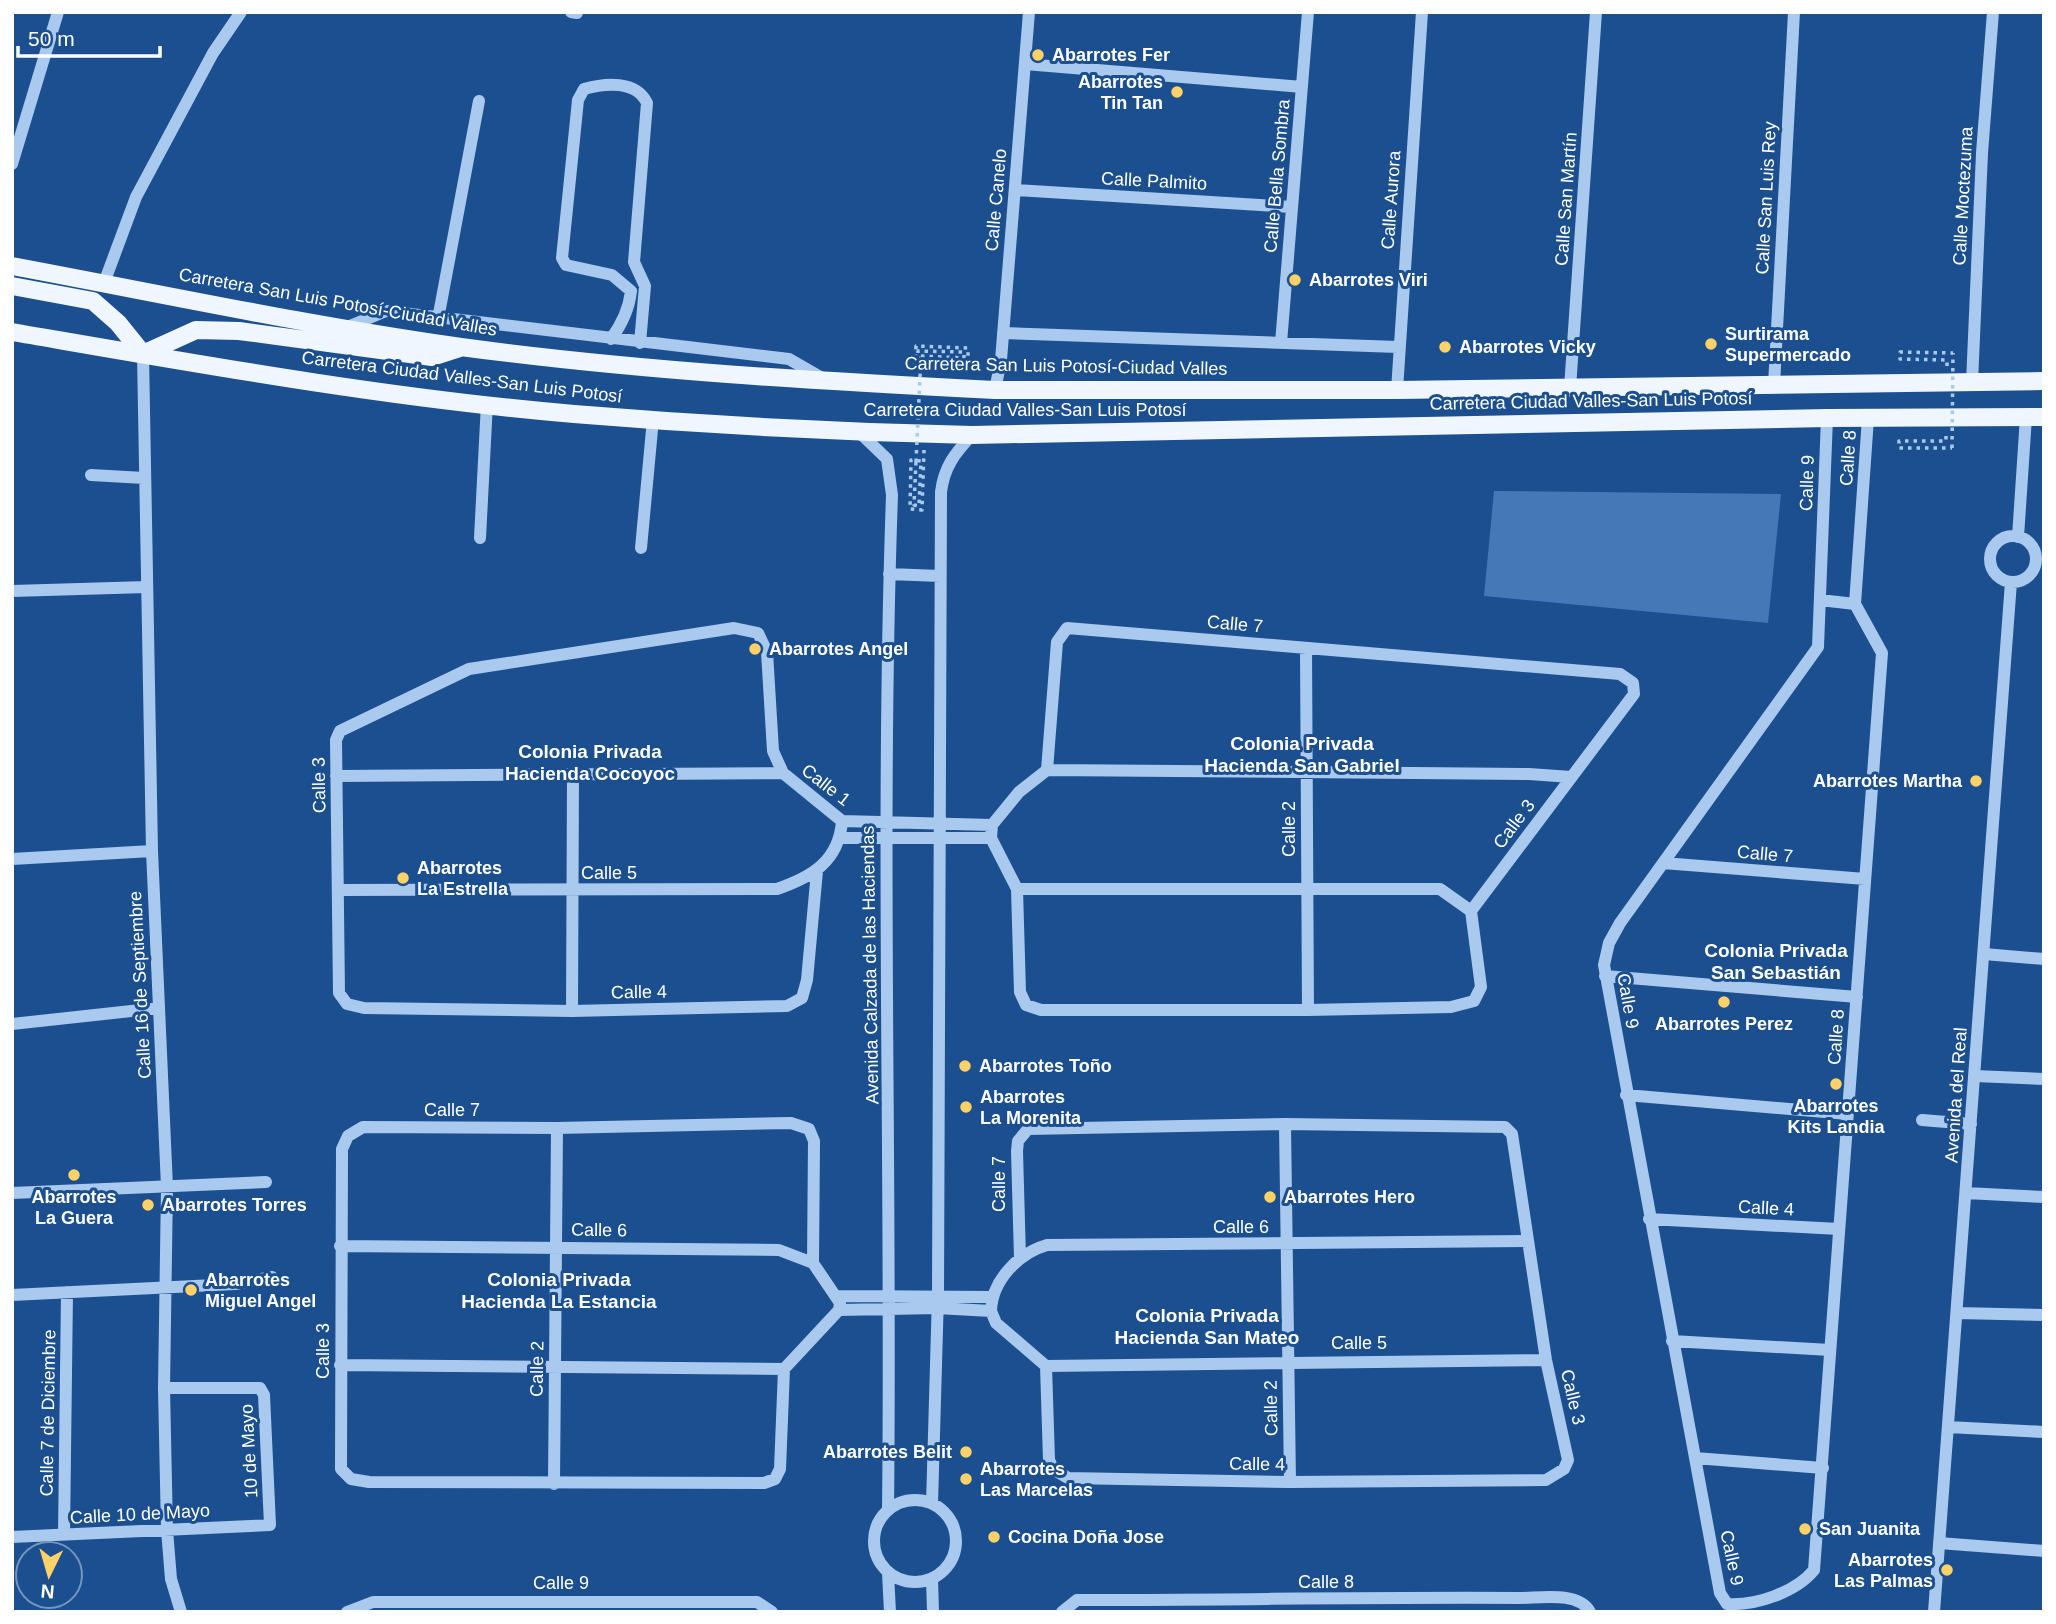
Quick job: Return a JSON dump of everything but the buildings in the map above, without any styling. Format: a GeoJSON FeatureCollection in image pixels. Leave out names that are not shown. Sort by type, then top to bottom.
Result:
{"type":"FeatureCollection","features":[{"type":"Feature","properties":{"kind":"main road","name":"Carretera San Luis Potosí-Ciudad Valles"},"geometry":{"type":"LineString","coordinates":[[12,266],[345,328],[464,347],[687,371],[932,387],[995,390],[1397,390],[2044,382]]}},
{"type":"Feature","properties":{"kind":"main road"},"geometry":{"type":"LineString","coordinates":[[12,286],[93,301],[118,323],[143,354],[197,330],[239,331],[432,357],[464,347]]}},
{"type":"Feature","properties":{"kind":"main road","name":"Carretera Ciudad Valles-San Luis Potosí"},"geometry":{"type":"LineString","coordinates":[[12,332],[344,386],[573,414],[860,433],[972,435],[1827,418],[2035,417]]}},
{"type":"Feature","properties":{"kind":"street"},"geometry":{"type":"LineString","coordinates":[[12,164],[58,12]]}},
{"type":"Feature","properties":{"kind":"street"},"geometry":{"type":"LineString","coordinates":[[104,283],[136,197],[214,53],[241,12]]}},
{"type":"Feature","properties":{"kind":"street"},"geometry":{"type":"LineString","coordinates":[[571,12],[577,13]]}},
{"type":"Feature","properties":{"kind":"street","name":"Calle Canelo"},"geometry":{"type":"LineString","coordinates":[[995,390],[1003,333],[1029,12]]}},
{"type":"Feature","properties":{"kind":"street","name":"Calle Bella Sombra"},"geometry":{"type":"LineString","coordinates":[[1281,343],[1308,12]]}},
{"type":"Feature","properties":{"kind":"street","name":"Calle Aurora"},"geometry":{"type":"LineString","coordinates":[[1397,390],[1422,12]]}},
{"type":"Feature","properties":{"kind":"street","name":"Calle San Martín"},"geometry":{"type":"LineString","coordinates":[[1570,388],[1596,12]]}},
{"type":"Feature","properties":{"kind":"street","name":"Calle San Luis Rey"},"geometry":{"type":"LineString","coordinates":[[1774,385],[1794,12]]}},
{"type":"Feature","properties":{"kind":"street","name":"Calle Moctezuma"},"geometry":{"type":"LineString","coordinates":[[1972,383],[1982,153],[1993,12]]}},
{"type":"Feature","properties":{"kind":"street"},"geometry":{"type":"LineString","coordinates":[[1025,64],[1302,87]]}},
{"type":"Feature","properties":{"kind":"street"},"geometry":{"type":"LineString","coordinates":[[611,339],[621,326],[630,305],[631,291],[612,275],[566,265],[562,258],[578,100],[584,89],[602,84],[629,87],[643,93],[647,103],[634,262],[645,286],[640,344]]}},
{"type":"Feature","properties":{"kind":"street"},"geometry":{"type":"LineString","coordinates":[[439,319],[479,101]]}},
{"type":"Feature","properties":{"kind":"street","name":"Calle Palmito"},"geometry":{"type":"LineString","coordinates":[[1015,190],[1292,207]]}},
{"type":"Feature","properties":{"kind":"street"},"geometry":{"type":"LineString","coordinates":[[345,328],[386,311],[640,344],[789,359],[825,380]]}},
{"type":"Feature","properties":{"kind":"street"},"geometry":{"type":"LineString","coordinates":[[1003,333],[1398,347]]}},
{"type":"Feature","properties":{"kind":"street","name":"Calle 16 de Septiembre"},"geometry":{"type":"LineString","coordinates":[[143,354],[152,851],[167,1187],[163,1388],[167,1530],[171,1579],[181,1612]]}},
{"type":"Feature","properties":{"kind":"street"},"geometry":{"type":"LineString","coordinates":[[480,538],[487,403]]}},
{"type":"Feature","properties":{"kind":"street"},"geometry":{"type":"LineString","coordinates":[[2018,537],[2035,417]]}},
{"type":"Feature","properties":{"kind":"street","name":"Calle 9"},"geometry":{"type":"LineString","coordinates":[[1727,1604],[1720,1593],[1604,965],[1609,943],[1620,923],[1818,647],[1827,418]]}},
{"type":"Feature","properties":{"kind":"street","name":"Calle 8"},"geometry":{"type":"LineString","coordinates":[[1727,1604],[1743,1605],[1802,1584],[1814,1570],[1882,653],[1855,604],[1868,418]]}},
{"type":"Feature","properties":{"kind":"street"},"geometry":{"type":"LineString","coordinates":[[641,548],[653,419]]}},
{"type":"Feature","properties":{"kind":"street","name":"Avenida Calzada de las Haciendas"},"geometry":{"type":"LineString","coordinates":[[860,433],[887,460],[892,495],[886,822],[890,1302],[888,1509]]}},
{"type":"Feature","properties":{"kind":"street"},"geometry":{"type":"LineString","coordinates":[[932,1504],[938,1302],[940,576],[944,472],[953,455],[972,435]]}},
{"type":"Feature","properties":{"kind":"street"},"geometry":{"type":"LineString","coordinates":[[91,475],[144,478]]}},
{"type":"Feature","properties":{"kind":"street"},"geometry":{"type":"LineString","coordinates":[[2018,537],[2032,547],[2040,560],[2026,578],[2011,582],[1997,575],[1990,560],[1991,552],[2002,540],[2018,537]]}},
{"type":"Feature","properties":{"kind":"street"},"geometry":{"type":"LineString","coordinates":[[889,574],[940,576]]}},
{"type":"Feature","properties":{"kind":"street","name":"Avenida del Real"},"geometry":{"type":"LineString","coordinates":[[1934,1612],[2011,582]]}},
{"type":"Feature","properties":{"kind":"street"},"geometry":{"type":"LineString","coordinates":[[12,590],[147,587]]}},
{"type":"Feature","properties":{"kind":"street"},"geometry":{"type":"LineString","coordinates":[[1821,600],[1855,604]]}},
{"type":"Feature","properties":{"kind":"street","name":"Calle 1"},"geometry":{"type":"LineString","coordinates":[[340,731],[469,668],[734,628],[758,633],[767,652],[773,751],[783,773],[842,821],[886,822],[940,830],[992,832]]}},
{"type":"Feature","properties":{"kind":"street","name":"Calle 7"},"geometry":{"type":"LineString","coordinates":[[1047,770],[1057,642],[1068,628],[1620,674],[1633,682]]}},
{"type":"Feature","properties":{"kind":"street","name":"Calle 2"},"geometry":{"type":"LineString","coordinates":[[1306,648],[1308,1010]]}},
{"type":"Feature","properties":{"kind":"street","name":"Calle 3"},"geometry":{"type":"LineString","coordinates":[[1471,911],[1634,694],[1633,682]]}},
{"type":"Feature","properties":{"kind":"street","name":"Calle 3"},"geometry":{"type":"LineString","coordinates":[[340,731],[336,740],[339,993],[347,1004]]}},
{"type":"Feature","properties":{"kind":"street"},"geometry":{"type":"LineString","coordinates":[[1017,889],[1440,889],[1471,911],[1481,987],[1474,1001],[1451,1007],[1041,1010],[1026,1005],[1020,992],[1017,889],[992,832],[1019,792],[1047,770],[1529,774],[1571,777]]}},
{"type":"Feature","properties":{"kind":"street"},"geometry":{"type":"LineString","coordinates":[[336,776],[783,773]]}},
{"type":"Feature","properties":{"kind":"street"},"geometry":{"type":"LineString","coordinates":[[572,1011],[573,774]]}},
{"type":"Feature","properties":{"kind":"street","name":"Calle 5"},"geometry":{"type":"LineString","coordinates":[[339,890],[777,889],[801,881],[817,871],[835,851],[842,821]]}},
{"type":"Feature","properties":{"kind":"street","name":"Calle 1"},"geometry":{"type":"LineString","coordinates":[[840,838],[940,830]]}},
{"type":"Feature","properties":{"kind":"street"},"geometry":{"type":"LineString","coordinates":[[12,859],[152,851]]}},
{"type":"Feature","properties":{"kind":"street","name":"Calle 7"},"geometry":{"type":"LineString","coordinates":[[1662,863],[1865,880]]}},
{"type":"Feature","properties":{"kind":"street","name":"Calle 4"},"geometry":{"type":"LineString","coordinates":[[347,1004],[364,1008],[572,1011],[787,1006],[803,998],[817,871]]}},
{"type":"Feature","properties":{"kind":"street"},"geometry":{"type":"LineString","coordinates":[[1984,954],[2044,958]]}},
{"type":"Feature","properties":{"kind":"street"},"geometry":{"type":"LineString","coordinates":[[1605,976],[1857,997]]}},
{"type":"Feature","properties":{"kind":"street"},"geometry":{"type":"LineString","coordinates":[[12,1024],[159,1008]]}},
{"type":"Feature","properties":{"kind":"street"},"geometry":{"type":"LineString","coordinates":[[1975,1076],[2044,1079]]}},
{"type":"Feature","properties":{"kind":"street"},"geometry":{"type":"LineString","coordinates":[[1626,1095],[1848,1114]]}},
{"type":"Feature","properties":{"kind":"street"},"geometry":{"type":"LineString","coordinates":[[1922,1120],[1971,1124]]}},
{"type":"Feature","properties":{"kind":"street","name":"Calle 7"},"geometry":{"type":"LineString","coordinates":[[348,1136],[363,1127],[557,1128],[791,1123],[809,1129],[814,1141],[813,1263]]}},
{"type":"Feature","properties":{"kind":"street","name":"Calle 7"},"geometry":{"type":"LineString","coordinates":[[1020,1258],[1017,1151],[1018,1141],[1028,1129],[1285,1124],[1505,1127]]}},
{"type":"Feature","properties":{"kind":"street","name":"Calle 2"},"geometry":{"type":"LineString","coordinates":[[1285,1124],[1290,1482]]}},
{"type":"Feature","properties":{"kind":"street","name":"Calle 3"},"geometry":{"type":"LineString","coordinates":[[1505,1127],[1512,1134],[1546,1360],[1567,1449],[1564,1469]]}},
{"type":"Feature","properties":{"kind":"street","name":"Calle 2"},"geometry":{"type":"LineString","coordinates":[[554,1484],[557,1128]]}},
{"type":"Feature","properties":{"kind":"street","name":"Calle 3"},"geometry":{"type":"LineString","coordinates":[[348,1136],[342,1149],[341,1469],[351,1479],[369,1482],[554,1484]]}},
{"type":"Feature","properties":{"kind":"street"},"geometry":{"type":"LineString","coordinates":[[12,1194],[266,1182]]}},
{"type":"Feature","properties":{"kind":"street"},"geometry":{"type":"LineString","coordinates":[[1966,1193],[2044,1197]]}},
{"type":"Feature","properties":{"kind":"street","name":"Calle 4"},"geometry":{"type":"LineString","coordinates":[[1649,1219],[1839,1229]]}},
{"type":"Feature","properties":{"kind":"street","name":"Calle 6"},"geometry":{"type":"LineString","coordinates":[[1020,1258],[1031,1249],[1047,1245],[1528,1241]]}},
{"type":"Feature","properties":{"kind":"street","name":"Calle 6"},"geometry":{"type":"LineString","coordinates":[[340,1246],[779,1250],[813,1263]]}},
{"type":"Feature","properties":{"kind":"street"},"geometry":{"type":"LineString","coordinates":[[1020,1258],[992,1297],[991,1311],[996,1323],[1046,1366]]}},
{"type":"Feature","properties":{"kind":"street"},"geometry":{"type":"LineString","coordinates":[[813,1263],[838,1296],[839,1310]]}},
{"type":"Feature","properties":{"kind":"street"},"geometry":{"type":"LineString","coordinates":[[12,1295],[235,1284],[272,1277]]}},
{"type":"Feature","properties":{"kind":"street","name":"Calle 7 de Diciembre"},"geometry":{"type":"LineString","coordinates":[[64,1535],[67,1292]]}},
{"type":"Feature","properties":{"kind":"street"},"geometry":{"type":"LineString","coordinates":[[838,1296],[890,1302],[938,1302],[992,1297]]}},
{"type":"Feature","properties":{"kind":"street"},"geometry":{"type":"LineString","coordinates":[[554,1484],[764,1483],[775,1479],[780,1469],[784,1369],[839,1310],[890,1302]]}},
{"type":"Feature","properties":{"kind":"street"},"geometry":{"type":"LineString","coordinates":[[938,1302],[991,1311]]}},
{"type":"Feature","properties":{"kind":"street"},"geometry":{"type":"LineString","coordinates":[[1957,1312],[2044,1315]]}},
{"type":"Feature","properties":{"kind":"street"},"geometry":{"type":"LineString","coordinates":[[1672,1341],[1830,1350]]}},
{"type":"Feature","properties":{"kind":"street","name":"Calle 5"},"geometry":{"type":"LineString","coordinates":[[1046,1366],[1546,1360]]}},
{"type":"Feature","properties":{"kind":"street"},"geometry":{"type":"LineString","coordinates":[[340,1365],[784,1369]]}},
{"type":"Feature","properties":{"kind":"street","name":"Calle 4"},"geometry":{"type":"LineString","coordinates":[[1046,1366],[1049,1460],[1059,1475],[1077,1479],[1290,1482],[1546,1480],[1564,1469]]}},
{"type":"Feature","properties":{"kind":"street","name":"10 de Mayo"},"geometry":{"type":"LineString","coordinates":[[163,1388],[260,1388],[264,1395],[270,1525]]}},
{"type":"Feature","properties":{"kind":"street"},"geometry":{"type":"LineString","coordinates":[[1948,1427],[2044,1433]]}},
{"type":"Feature","properties":{"kind":"street"},"geometry":{"type":"LineString","coordinates":[[1695,1458],[1823,1468]]}},
{"type":"Feature","properties":{"kind":"street"},"geometry":{"type":"LineString","coordinates":[[909,1500],[932,1504],[948,1517],[956,1535],[953,1556],[948,1565],[932,1578],[909,1582],[888,1573],[876,1556],[873,1536],[881,1517],[888,1509],[909,1500]]}},
{"type":"Feature","properties":{"kind":"street","name":"Calle 10 de Mayo"},"geometry":{"type":"LineString","coordinates":[[12,1537],[270,1525]]}},
{"type":"Feature","properties":{"kind":"street"},"geometry":{"type":"LineString","coordinates":[[1939,1544],[2044,1551]]}},
{"type":"Feature","properties":{"kind":"street"},"geometry":{"type":"LineString","coordinates":[[888,1573],[890,1612]]}},
{"type":"Feature","properties":{"kind":"street"},"geometry":{"type":"LineString","coordinates":[[932,1578],[933,1612]]}},
{"type":"Feature","properties":{"kind":"street"},"geometry":{"type":"LineString","coordinates":[[1460,1597],[1460,1612]]}},
{"type":"Feature","properties":{"kind":"street","name":"Calle 8"},"geometry":{"type":"LineString","coordinates":[[1062,1612],[1077,1600],[1337,1606],[1460,1597],[1570,1598],[1588,1607],[1590,1612]]}},
{"type":"Feature","properties":{"kind":"street","name":"Calle 9"},"geometry":{"type":"LineString","coordinates":[[348,1610],[373,1601],[579,1606],[757,1602],[772,1612]]}},
{"type":"Feature","properties":{"kind":"path"},"geometry":{"type":"LineString","coordinates":[[925,434],[922,510],[910,509],[911,460],[921,461],[919,506],[914,505],[916,462],[921,356],[964,358],[964,352],[918,351],[918,360],[968,363],[968,348],[916,346],[915,365],[933,366],[932,387]]}},
{"type":"Feature","properties":{"kind":"path"},"geometry":{"type":"LineString","coordinates":[[1952,448],[1954,353]]}},
{"type":"Feature","properties":{"kind":"place","name":"Abarrotes Fer"},"geometry":{"type":"Point","coordinates":[1038,55]}},
{"type":"Feature","properties":{"kind":"place","name":"Abarrotes Tin Tan"},"geometry":{"type":"Point","coordinates":[1177,92]}},
{"type":"Feature","properties":{"kind":"place","name":"Abarrotes Viri"},"geometry":{"type":"Point","coordinates":[1295,280]}},
{"type":"Feature","properties":{"kind":"place","name":"Surtirama Supermercado"},"geometry":{"type":"Point","coordinates":[1711,344]}},
{"type":"Feature","properties":{"kind":"place","name":"Abarrotes Vicky"},"geometry":{"type":"Point","coordinates":[1445,347]}},
{"type":"Feature","properties":{"kind":"place","name":"Abarrotes Angel"},"geometry":{"type":"Point","coordinates":[755,649]}},
{"type":"Feature","properties":{"kind":"place","name":"Abarrotes Martha"},"geometry":{"type":"Point","coordinates":[1976,781]}},
{"type":"Feature","properties":{"kind":"place","name":"Abarrotes La Estrella"},"geometry":{"type":"Point","coordinates":[403,878]}},
{"type":"Feature","properties":{"kind":"place","name":"Abarrotes Perez"},"geometry":{"type":"Point","coordinates":[1724,1002]}},
{"type":"Feature","properties":{"kind":"place","name":"Abarrotes Toño"},"geometry":{"type":"Point","coordinates":[965,1066]}},
{"type":"Feature","properties":{"kind":"place","name":"Abarrotes Kits Landia"},"geometry":{"type":"Point","coordinates":[1836,1084]}},
{"type":"Feature","properties":{"kind":"place","name":"Abarrotes La Morenita"},"geometry":{"type":"Point","coordinates":[966,1107]}},
{"type":"Feature","properties":{"kind":"place","name":"Abarrotes La Guera"},"geometry":{"type":"Point","coordinates":[74,1175]}},
{"type":"Feature","properties":{"kind":"place","name":"Abarrotes Hero"},"geometry":{"type":"Point","coordinates":[1270,1197]}},
{"type":"Feature","properties":{"kind":"place","name":"Abarrotes Torres"},"geometry":{"type":"Point","coordinates":[148,1205]}},
{"type":"Feature","properties":{"kind":"place","name":"Abarrotes Miguel Angel"},"geometry":{"type":"Point","coordinates":[191,1290]}},
{"type":"Feature","properties":{"kind":"place","name":"Abarrotes Belit"},"geometry":{"type":"Point","coordinates":[966,1452]}},
{"type":"Feature","properties":{"kind":"place","name":"Abarrotes Las Marcelas"},"geometry":{"type":"Point","coordinates":[966,1479]}},
{"type":"Feature","properties":{"kind":"place","name":"San Juanita"},"geometry":{"type":"Point","coordinates":[1805,1529]}},
{"type":"Feature","properties":{"kind":"place","name":"Cocina Doña Jose"},"geometry":{"type":"Point","coordinates":[994,1537]}},
{"type":"Feature","properties":{"kind":"place","name":"Abarrotes Las Palmas"},"geometry":{"type":"Point","coordinates":[1947,1570]}},
{"type":"Feature","properties":{"kind":"district","name":"Colonia Privada Hacienda San Gabriel"},"geometry":{"type":"Point","coordinates":[1302,754]}},
{"type":"Feature","properties":{"kind":"district","name":"Colonia Privada Hacienda Cocoyoc"},"geometry":{"type":"Point","coordinates":[590,762]}},
{"type":"Feature","properties":{"kind":"district","name":"Colonia Privada San Sebastián"},"geometry":{"type":"Point","coordinates":[1776,961]}},
{"type":"Feature","properties":{"kind":"district","name":"Colonia Privada Hacienda La Estancia"},"geometry":{"type":"Point","coordinates":[559,1290]}},
{"type":"Feature","properties":{"kind":"district","name":"Colonia Privada Hacienda San Mateo"},"geometry":{"type":"Point","coordinates":[1207,1326]}}]}
